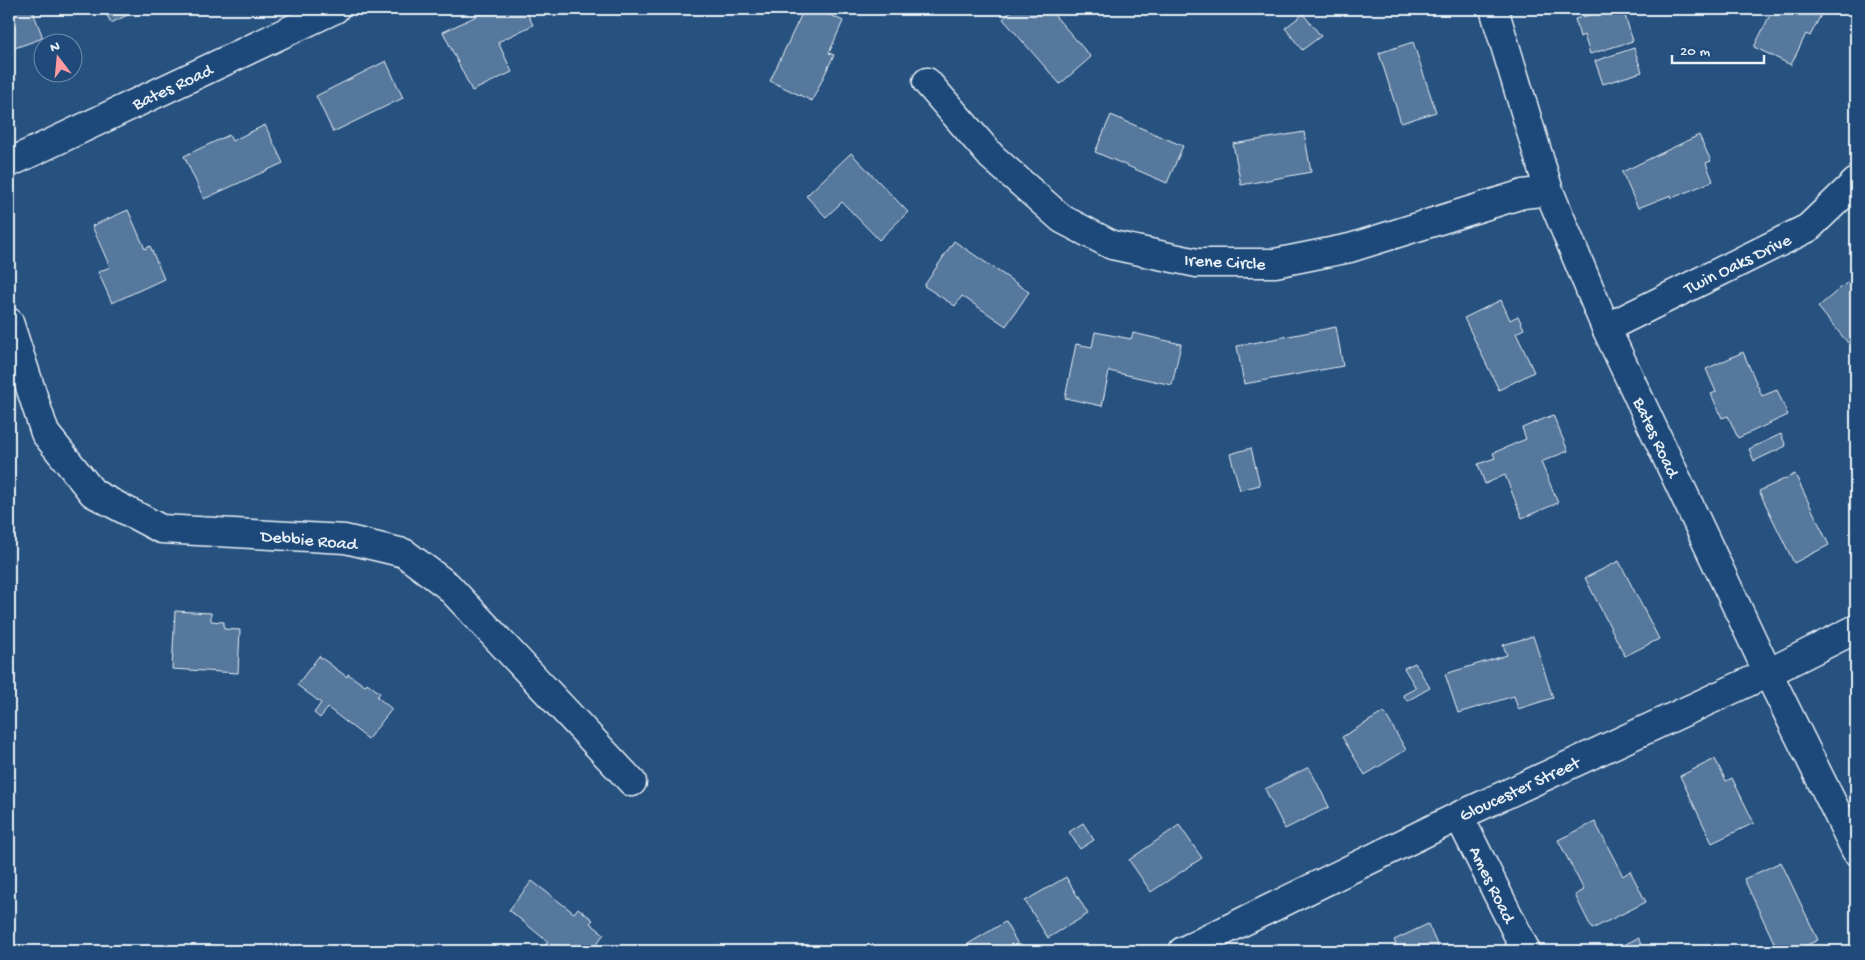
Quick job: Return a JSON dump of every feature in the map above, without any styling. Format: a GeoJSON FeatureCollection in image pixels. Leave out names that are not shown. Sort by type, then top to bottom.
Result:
{"type":"FeatureCollection","features":[{"type":"Feature","properties":{"kind":"street","name":"Bates Road"},"geometry":{"type":"LineString","coordinates":[[9,163],[335,9]]}},
{"type":"Feature","properties":{"kind":"street","name":"Bates Road"},"geometry":{"type":"LineString","coordinates":[[1494,9],[1550,191],[1606,328],[1768,673],[1856,851]]}},
{"type":"Feature","properties":{"kind":"street","name":"Irene Circle"},"geometry":{"type":"LineString","coordinates":[[927,82],[992,157],[1062,219],[1112,245],[1197,263],[1275,263],[1350,248],[1522,194],[1550,191]]}},
{"type":"Feature","properties":{"kind":"street","name":"Twin Oaks Drive"},"geometry":{"type":"LineString","coordinates":[[1606,328],[1808,228],[1856,182]]}},
{"type":"Feature","properties":{"kind":"street","name":"Debbie Road"},"geometry":{"type":"LineString","coordinates":[[9,322],[45,433],[94,493],[161,529],[345,539],[404,553],[448,586],[632,782]]}},
{"type":"Feature","properties":{"kind":"street","name":"Gloucester Street"},"geometry":{"type":"LineString","coordinates":[[1184,951],[1459,816],[1768,673],[1856,629]]}},
{"type":"Feature","properties":{"kind":"street","name":"Ames Road"},"geometry":{"type":"LineString","coordinates":[[1459,816],[1526,951]]}},
{"type":"Feature","properties":{"kind":"building"},"geometry":{"type":"Polygon","coordinates":[[[9,9],[32,9],[41,32],[32,32],[32,42],[9,50],[9,9]]]}},
{"type":"Feature","properties":{"kind":"building"},"geometry":{"type":"Polygon","coordinates":[[[104,9],[140,9],[111,23],[104,9]]]}},
{"type":"Feature","properties":{"kind":"building"},"geometry":{"type":"Polygon","coordinates":[[[491,9],[525,9],[533,25],[498,42],[512,72],[472,91],[443,32],[491,9]]]}},
{"type":"Feature","properties":{"kind":"building"},"geometry":{"type":"Polygon","coordinates":[[[804,9],[818,9],[843,21],[829,53],[834,55],[812,101],[770,81],[804,9]]]}},
{"type":"Feature","properties":{"kind":"building"},"geometry":{"type":"Polygon","coordinates":[[[1014,9],[1049,9],[1091,57],[1060,84],[1003,19],[1014,9]]]}},
{"type":"Feature","properties":{"kind":"building"},"geometry":{"type":"Polygon","coordinates":[[[1610,9],[1623,9],[1633,41],[1590,54],[1584,35],[1580,37],[1575,19],[1610,9]]]}},
{"type":"Feature","properties":{"kind":"building"},"geometry":{"type":"Polygon","coordinates":[[[1773,9],[1824,9],[1810,36],[1806,34],[1791,65],[1754,47],[1773,9]]]}},
{"type":"Feature","properties":{"kind":"building"},"geometry":{"type":"Polygon","coordinates":[[[1303,14],[1321,36],[1302,50],[1285,28],[1303,14]]]}},
{"type":"Feature","properties":{"kind":"building"},"geometry":{"type":"Polygon","coordinates":[[[1413,42],[1436,112],[1401,123],[1379,53],[1413,42]]]}},
{"type":"Feature","properties":{"kind":"building"},"geometry":{"type":"Polygon","coordinates":[[[1634,48],[1642,72],[1603,84],[1595,61],[1634,48]]]}},
{"type":"Feature","properties":{"kind":"building"},"geometry":{"type":"Polygon","coordinates":[[[386,61],[403,98],[333,132],[316,96],[386,61]]]}},
{"type":"Feature","properties":{"kind":"building"},"geometry":{"type":"Polygon","coordinates":[[[1111,115],[1183,146],[1167,183],[1095,152],[1111,115]]]}},
{"type":"Feature","properties":{"kind":"building"},"geometry":{"type":"Polygon","coordinates":[[[265,125],[283,163],[204,199],[184,156],[229,135],[232,141],[265,125]]]}},
{"type":"Feature","properties":{"kind":"building"},"geometry":{"type":"Polygon","coordinates":[[[1304,132],[1311,172],[1241,185],[1233,144],[1304,132]]]}},
{"type":"Feature","properties":{"kind":"building"},"geometry":{"type":"Polygon","coordinates":[[[1699,135],[1711,161],[1706,163],[1713,181],[1672,198],[1671,195],[1638,208],[1622,172],[1699,135]]]}},
{"type":"Feature","properties":{"kind":"building"},"geometry":{"type":"Polygon","coordinates":[[[851,153],[908,212],[879,240],[842,202],[826,217],[806,196],[851,153]]]}},
{"type":"Feature","properties":{"kind":"building"},"geometry":{"type":"Polygon","coordinates":[[[128,210],[145,249],[150,246],[164,279],[112,303],[98,272],[110,267],[92,226],[128,210]]]}},
{"type":"Feature","properties":{"kind":"building"},"geometry":{"type":"Polygon","coordinates":[[[954,241],[1029,292],[1006,326],[962,296],[955,306],[924,286],[954,241]]]}},
{"type":"Feature","properties":{"kind":"building"},"geometry":{"type":"Polygon","coordinates":[[[1856,275],[1856,336],[1848,343],[1818,307],[1856,275]]]}},
{"type":"Feature","properties":{"kind":"building"},"geometry":{"type":"Polygon","coordinates":[[[1501,300],[1510,320],[1518,316],[1524,329],[1516,333],[1534,372],[1499,390],[1464,318],[1501,300]]]}},
{"type":"Feature","properties":{"kind":"building"},"geometry":{"type":"Polygon","coordinates":[[[1336,327],[1343,366],[1244,384],[1237,346],[1336,327]]]}},
{"type":"Feature","properties":{"kind":"building"},"geometry":{"type":"Polygon","coordinates":[[[1095,332],[1131,339],[1133,333],[1181,344],[1172,385],[1109,371],[1102,406],[1065,398],[1076,344],[1092,347],[1095,332]]]}},
{"type":"Feature","properties":{"kind":"building"},"geometry":{"type":"Polygon","coordinates":[[[1743,352],[1762,396],[1777,390],[1788,415],[1738,438],[1728,416],[1722,418],[1711,394],[1716,392],[1706,369],[1743,352]]]}},
{"type":"Feature","properties":{"kind":"building"},"geometry":{"type":"Polygon","coordinates":[[[1553,415],[1568,451],[1541,462],[1558,503],[1522,518],[1505,475],[1485,484],[1478,464],[1495,458],[1493,453],[1526,439],[1522,428],[1553,415]]]}},
{"type":"Feature","properties":{"kind":"building"},"geometry":{"type":"Polygon","coordinates":[[[1781,434],[1786,446],[1754,461],[1749,449],[1781,434]]]}},
{"type":"Feature","properties":{"kind":"building"},"geometry":{"type":"Polygon","coordinates":[[[1251,448],[1260,485],[1240,490],[1230,454],[1251,448]]]}},
{"type":"Feature","properties":{"kind":"building"},"geometry":{"type":"Polygon","coordinates":[[[1795,474],[1829,545],[1794,563],[1759,491],[1795,474]]]}},
{"type":"Feature","properties":{"kind":"building"},"geometry":{"type":"Polygon","coordinates":[[[1619,561],[1659,639],[1625,656],[1585,578],[1619,561]]]}},
{"type":"Feature","properties":{"kind":"building"},"geometry":{"type":"Polygon","coordinates":[[[175,611],[211,613],[211,621],[224,622],[224,629],[240,630],[238,673],[172,669],[175,611]]]}},
{"type":"Feature","properties":{"kind":"building"},"geometry":{"type":"Polygon","coordinates":[[[1533,636],[1553,698],[1518,709],[1514,696],[1458,713],[1445,674],[1507,655],[1503,645],[1533,636]]]}},
{"type":"Feature","properties":{"kind":"building"},"geometry":{"type":"Polygon","coordinates":[[[319,656],[347,677],[348,674],[365,686],[367,683],[380,693],[377,697],[392,709],[368,739],[328,708],[320,718],[314,713],[321,703],[297,685],[319,656]]]}},
{"type":"Feature","properties":{"kind":"building"},"geometry":{"type":"Polygon","coordinates":[[[1415,663],[1430,688],[1407,701],[1403,695],[1416,688],[1404,668],[1415,663]]]}},
{"type":"Feature","properties":{"kind":"building"},"geometry":{"type":"Polygon","coordinates":[[[1856,697],[1856,712],[1850,699],[1856,697]]]}},
{"type":"Feature","properties":{"kind":"building"},"geometry":{"type":"Polygon","coordinates":[[[1384,712],[1406,750],[1365,775],[1342,737],[1384,712]]]}},
{"type":"Feature","properties":{"kind":"building"},"geometry":{"type":"Polygon","coordinates":[[[1715,759],[1726,781],[1732,778],[1754,823],[1712,843],[1680,776],[1715,759]]]}},
{"type":"Feature","properties":{"kind":"building"},"geometry":{"type":"Polygon","coordinates":[[[1309,767],[1329,807],[1285,829],[1265,789],[1309,767]]]}},
{"type":"Feature","properties":{"kind":"building"},"geometry":{"type":"Polygon","coordinates":[[[1595,822],[1623,876],[1630,871],[1646,902],[1592,929],[1575,895],[1584,890],[1558,840],[1595,822]]]}},
{"type":"Feature","properties":{"kind":"building"},"geometry":{"type":"Polygon","coordinates":[[[1083,823],[1094,840],[1080,849],[1069,832],[1083,823]]]}},
{"type":"Feature","properties":{"kind":"building"},"geometry":{"type":"Polygon","coordinates":[[[1179,825],[1202,858],[1151,892],[1129,860],[1179,825]]]}},
{"type":"Feature","properties":{"kind":"building"},"geometry":{"type":"Polygon","coordinates":[[[1781,862],[1818,940],[1794,951],[1778,951],[1744,879],[1781,862]]]}},
{"type":"Feature","properties":{"kind":"building"},"geometry":{"type":"Polygon","coordinates":[[[1066,877],[1088,914],[1048,938],[1025,901],[1066,877]]]}},
{"type":"Feature","properties":{"kind":"building"},"geometry":{"type":"Polygon","coordinates":[[[532,881],[574,913],[578,908],[593,920],[590,923],[604,934],[591,951],[560,951],[550,943],[544,950],[542,949],[548,942],[509,910],[532,881]]]}},
{"type":"Feature","properties":{"kind":"building"},"geometry":{"type":"Polygon","coordinates":[[[1005,922],[1022,951],[972,951],[968,944],[1005,922]]]}},
{"type":"Feature","properties":{"kind":"building"},"geometry":{"type":"Polygon","coordinates":[[[1428,924],[1439,949],[1448,944],[1451,951],[1399,951],[1394,940],[1428,924]]]}},
{"type":"Feature","properties":{"kind":"building"},"geometry":{"type":"Polygon","coordinates":[[[1638,938],[1644,951],[1611,951],[1638,938]]]}}]}
